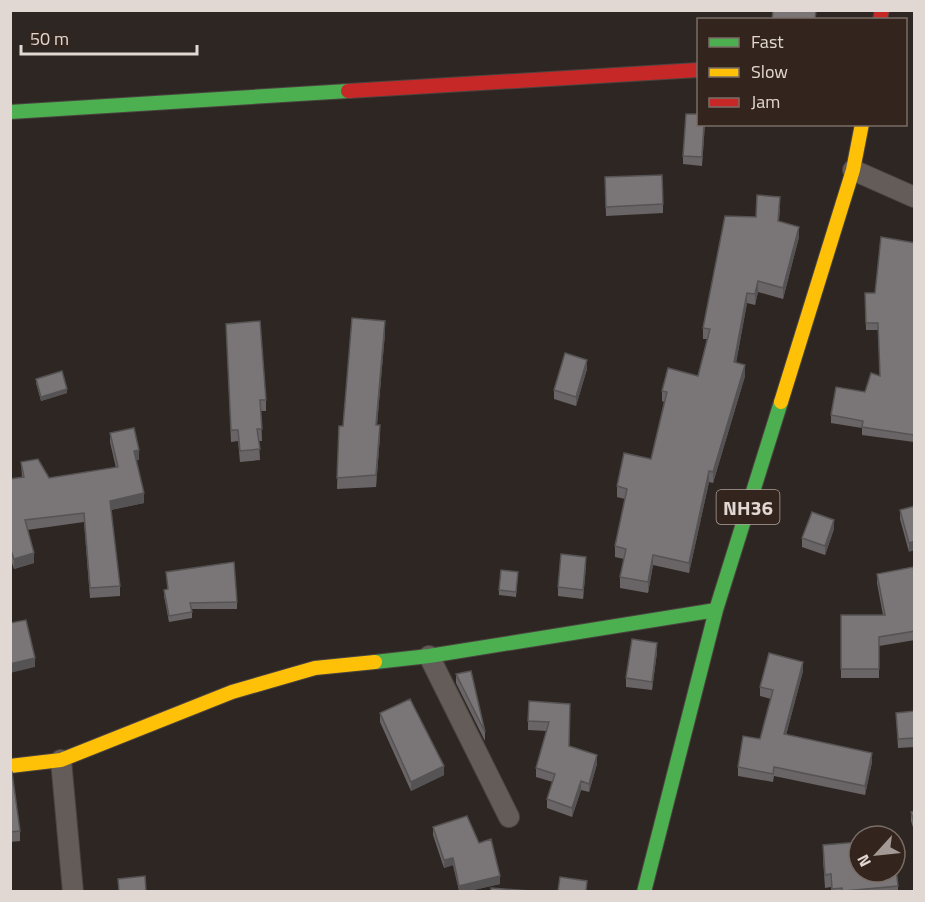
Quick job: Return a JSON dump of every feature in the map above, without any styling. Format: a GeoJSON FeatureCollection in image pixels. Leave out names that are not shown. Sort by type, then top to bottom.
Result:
{"type":"FeatureCollection","features":[{"type":"Feature","properties":{"kind":"main road"},"geometry":{"type":"LineString","coordinates":[[10,112],[697,70]]}},
{"type":"Feature","properties":{"kind":"main road","name":"NH36"},"geometry":{"type":"LineString","coordinates":[[644,891],[716,610],[853,170],[862,126]]}},
{"type":"Feature","properties":{"kind":"main road"},"geometry":{"type":"LineString","coordinates":[[10,766],[61,760],[232,692],[315,668],[429,656],[716,610]]}},
{"type":"Feature","properties":{"kind":"street"},"geometry":{"type":"LineString","coordinates":[[853,170],[915,197]]}},
{"type":"Feature","properties":{"kind":"street"},"geometry":{"type":"LineString","coordinates":[[429,656],[509,817]]}},
{"type":"Feature","properties":{"kind":"street"},"geometry":{"type":"LineString","coordinates":[[61,760],[73,891]]}},
{"type":"Feature","properties":{"kind":"building"},"geometry":{"type":"Polygon","coordinates":[[[773,10],[816,10],[815,18],[772,18],[773,10]]]}},
{"type":"Feature","properties":{"kind":"building"},"geometry":{"type":"Polygon","coordinates":[[[686,114],[697,114],[697,126],[704,126],[702,157],[683,156],[686,114]]]}},
{"type":"Feature","properties":{"kind":"building"},"geometry":{"type":"Polygon","coordinates":[[[662,175],[663,204],[606,207],[605,177],[662,175]]]}},
{"type":"Feature","properties":{"kind":"building"},"geometry":{"type":"Polygon","coordinates":[[[757,195],[780,197],[778,221],[799,227],[783,288],[758,281],[755,294],[747,293],[734,362],[745,365],[713,472],[709,471],[689,563],[653,555],[648,582],[620,577],[626,549],[615,546],[627,489],[617,486],[624,453],[651,459],[667,392],[662,391],[668,368],[698,376],[710,329],[703,328],[725,216],[756,217],[757,195]]]}},
{"type":"Feature","properties":{"kind":"building"},"geometry":{"type":"Polygon","coordinates":[[[881,237],[915,243],[914,435],[862,427],[863,421],[831,415],[836,387],[865,392],[871,373],[880,376],[878,323],[866,323],[865,293],[875,293],[881,237]]]}},
{"type":"Feature","properties":{"kind":"building"},"geometry":{"type":"Polygon","coordinates":[[[352,318],[385,321],[376,425],[380,425],[376,475],[337,478],[339,426],[343,426],[352,318]]]}},
{"type":"Feature","properties":{"kind":"building"},"geometry":{"type":"Polygon","coordinates":[[[260,321],[266,400],[260,400],[262,429],[257,429],[260,449],[240,451],[238,430],[231,430],[226,324],[260,321]]]}},
{"type":"Feature","properties":{"kind":"building"},"geometry":{"type":"Polygon","coordinates":[[[565,353],[587,360],[576,397],[554,390],[565,353]]]}},
{"type":"Feature","properties":{"kind":"building"},"geometry":{"type":"Polygon","coordinates":[[[62,371],[67,389],[41,397],[36,379],[62,371]]]}},
{"type":"Feature","properties":{"kind":"building"},"geometry":{"type":"Polygon","coordinates":[[[134,428],[139,450],[134,451],[144,493],[110,501],[120,586],[90,588],[84,513],[25,520],[34,553],[14,559],[10,548],[10,479],[24,477],[21,462],[38,459],[49,478],[118,467],[110,433],[134,428]]]}},
{"type":"Feature","properties":{"kind":"building"},"geometry":{"type":"Polygon","coordinates":[[[915,506],[915,541],[909,543],[900,510],[915,506]]]}},
{"type":"Feature","properties":{"kind":"building"},"geometry":{"type":"Polygon","coordinates":[[[812,512],[834,520],[825,546],[802,538],[812,512]]]}},
{"type":"Feature","properties":{"kind":"building"},"geometry":{"type":"Polygon","coordinates":[[[561,554],[586,557],[583,590],[558,587],[561,554]]]}},
{"type":"Feature","properties":{"kind":"building"},"geometry":{"type":"Polygon","coordinates":[[[234,562],[237,602],[190,603],[192,612],[169,616],[164,590],[168,589],[166,572],[234,562]]]}},
{"type":"Feature","properties":{"kind":"building"},"geometry":{"type":"Polygon","coordinates":[[[913,567],[915,573],[915,631],[879,637],[879,669],[841,669],[841,615],[885,615],[877,574],[913,567]]]}},
{"type":"Feature","properties":{"kind":"building"},"geometry":{"type":"Polygon","coordinates":[[[501,570],[518,572],[516,592],[499,590],[501,570]]]}},
{"type":"Feature","properties":{"kind":"building"},"geometry":{"type":"Polygon","coordinates":[[[26,620],[35,658],[10,664],[10,623],[26,620]]]}},
{"type":"Feature","properties":{"kind":"building"},"geometry":{"type":"Polygon","coordinates":[[[632,639],[657,643],[652,682],[626,678],[632,639]]]}},
{"type":"Feature","properties":{"kind":"building"},"geometry":{"type":"Polygon","coordinates":[[[769,653],[803,662],[784,734],[872,753],[865,786],[774,767],[773,774],[738,767],[743,736],[760,739],[773,690],[760,687],[769,653]]]}},
{"type":"Feature","properties":{"kind":"building"},"geometry":{"type":"Polygon","coordinates":[[[471,671],[485,732],[456,674],[471,671]]]}},
{"type":"Feature","properties":{"kind":"building"},"geometry":{"type":"Polygon","coordinates":[[[410,699],[444,766],[411,782],[380,713],[410,699]]]}},
{"type":"Feature","properties":{"kind":"building"},"geometry":{"type":"Polygon","coordinates":[[[529,701],[570,704],[569,746],[597,755],[589,784],[581,781],[572,808],[547,799],[555,774],[536,768],[549,722],[528,721],[529,701]]]}},
{"type":"Feature","properties":{"kind":"building"},"geometry":{"type":"Polygon","coordinates":[[[915,711],[915,738],[898,739],[896,713],[915,711]]]}},
{"type":"Feature","properties":{"kind":"building"},"geometry":{"type":"Polygon","coordinates":[[[10,772],[12,772],[20,831],[10,832],[10,772]]]}},
{"type":"Feature","properties":{"kind":"building"},"geometry":{"type":"Polygon","coordinates":[[[915,811],[915,825],[911,812],[915,811]]]}},
{"type":"Feature","properties":{"kind":"building"},"geometry":{"type":"Polygon","coordinates":[[[467,816],[479,843],[491,839],[500,876],[459,886],[453,858],[444,860],[433,827],[467,816]]]}},
{"type":"Feature","properties":{"kind":"building"},"geometry":{"type":"Polygon","coordinates":[[[847,843],[847,884],[898,884],[898,886],[844,891],[842,888],[832,889],[831,874],[825,875],[823,845],[847,843]]]}},
{"type":"Feature","properties":{"kind":"building"},"geometry":{"type":"Polygon","coordinates":[[[145,876],[146,891],[119,891],[118,879],[145,876]]]}},
{"type":"Feature","properties":{"kind":"building"},"geometry":{"type":"Polygon","coordinates":[[[560,877],[587,881],[586,891],[558,891],[560,877]]]}},
{"type":"Feature","properties":{"kind":"building"},"geometry":{"type":"Polygon","coordinates":[[[491,888],[531,891],[491,891],[491,888]]]}},
{"type":"Feature","properties":{"kind":"traffic: fast"},"geometry":{"type":"LineString","coordinates":[[10,112],[348,91]]}},
{"type":"Feature","properties":{"kind":"traffic: fast"},"geometry":{"type":"LineString","coordinates":[[644,892],[716,610],[781,402]]}},
{"type":"Feature","properties":{"kind":"traffic: fast"},"geometry":{"type":"LineString","coordinates":[[375,662],[429,656],[716,610]]}},
{"type":"Feature","properties":{"kind":"traffic: slow"},"geometry":{"type":"LineString","coordinates":[[781,402],[853,170],[862,126]]}},
{"type":"Feature","properties":{"kind":"traffic: slow"},"geometry":{"type":"LineString","coordinates":[[10,766],[61,760],[232,692],[315,668],[375,662]]}},
{"type":"Feature","properties":{"kind":"traffic: jam"},"geometry":{"type":"LineString","coordinates":[[880,18],[882,10]]}},
{"type":"Feature","properties":{"kind":"traffic: jam"},"geometry":{"type":"LineString","coordinates":[[348,91],[697,70]]}}]}
